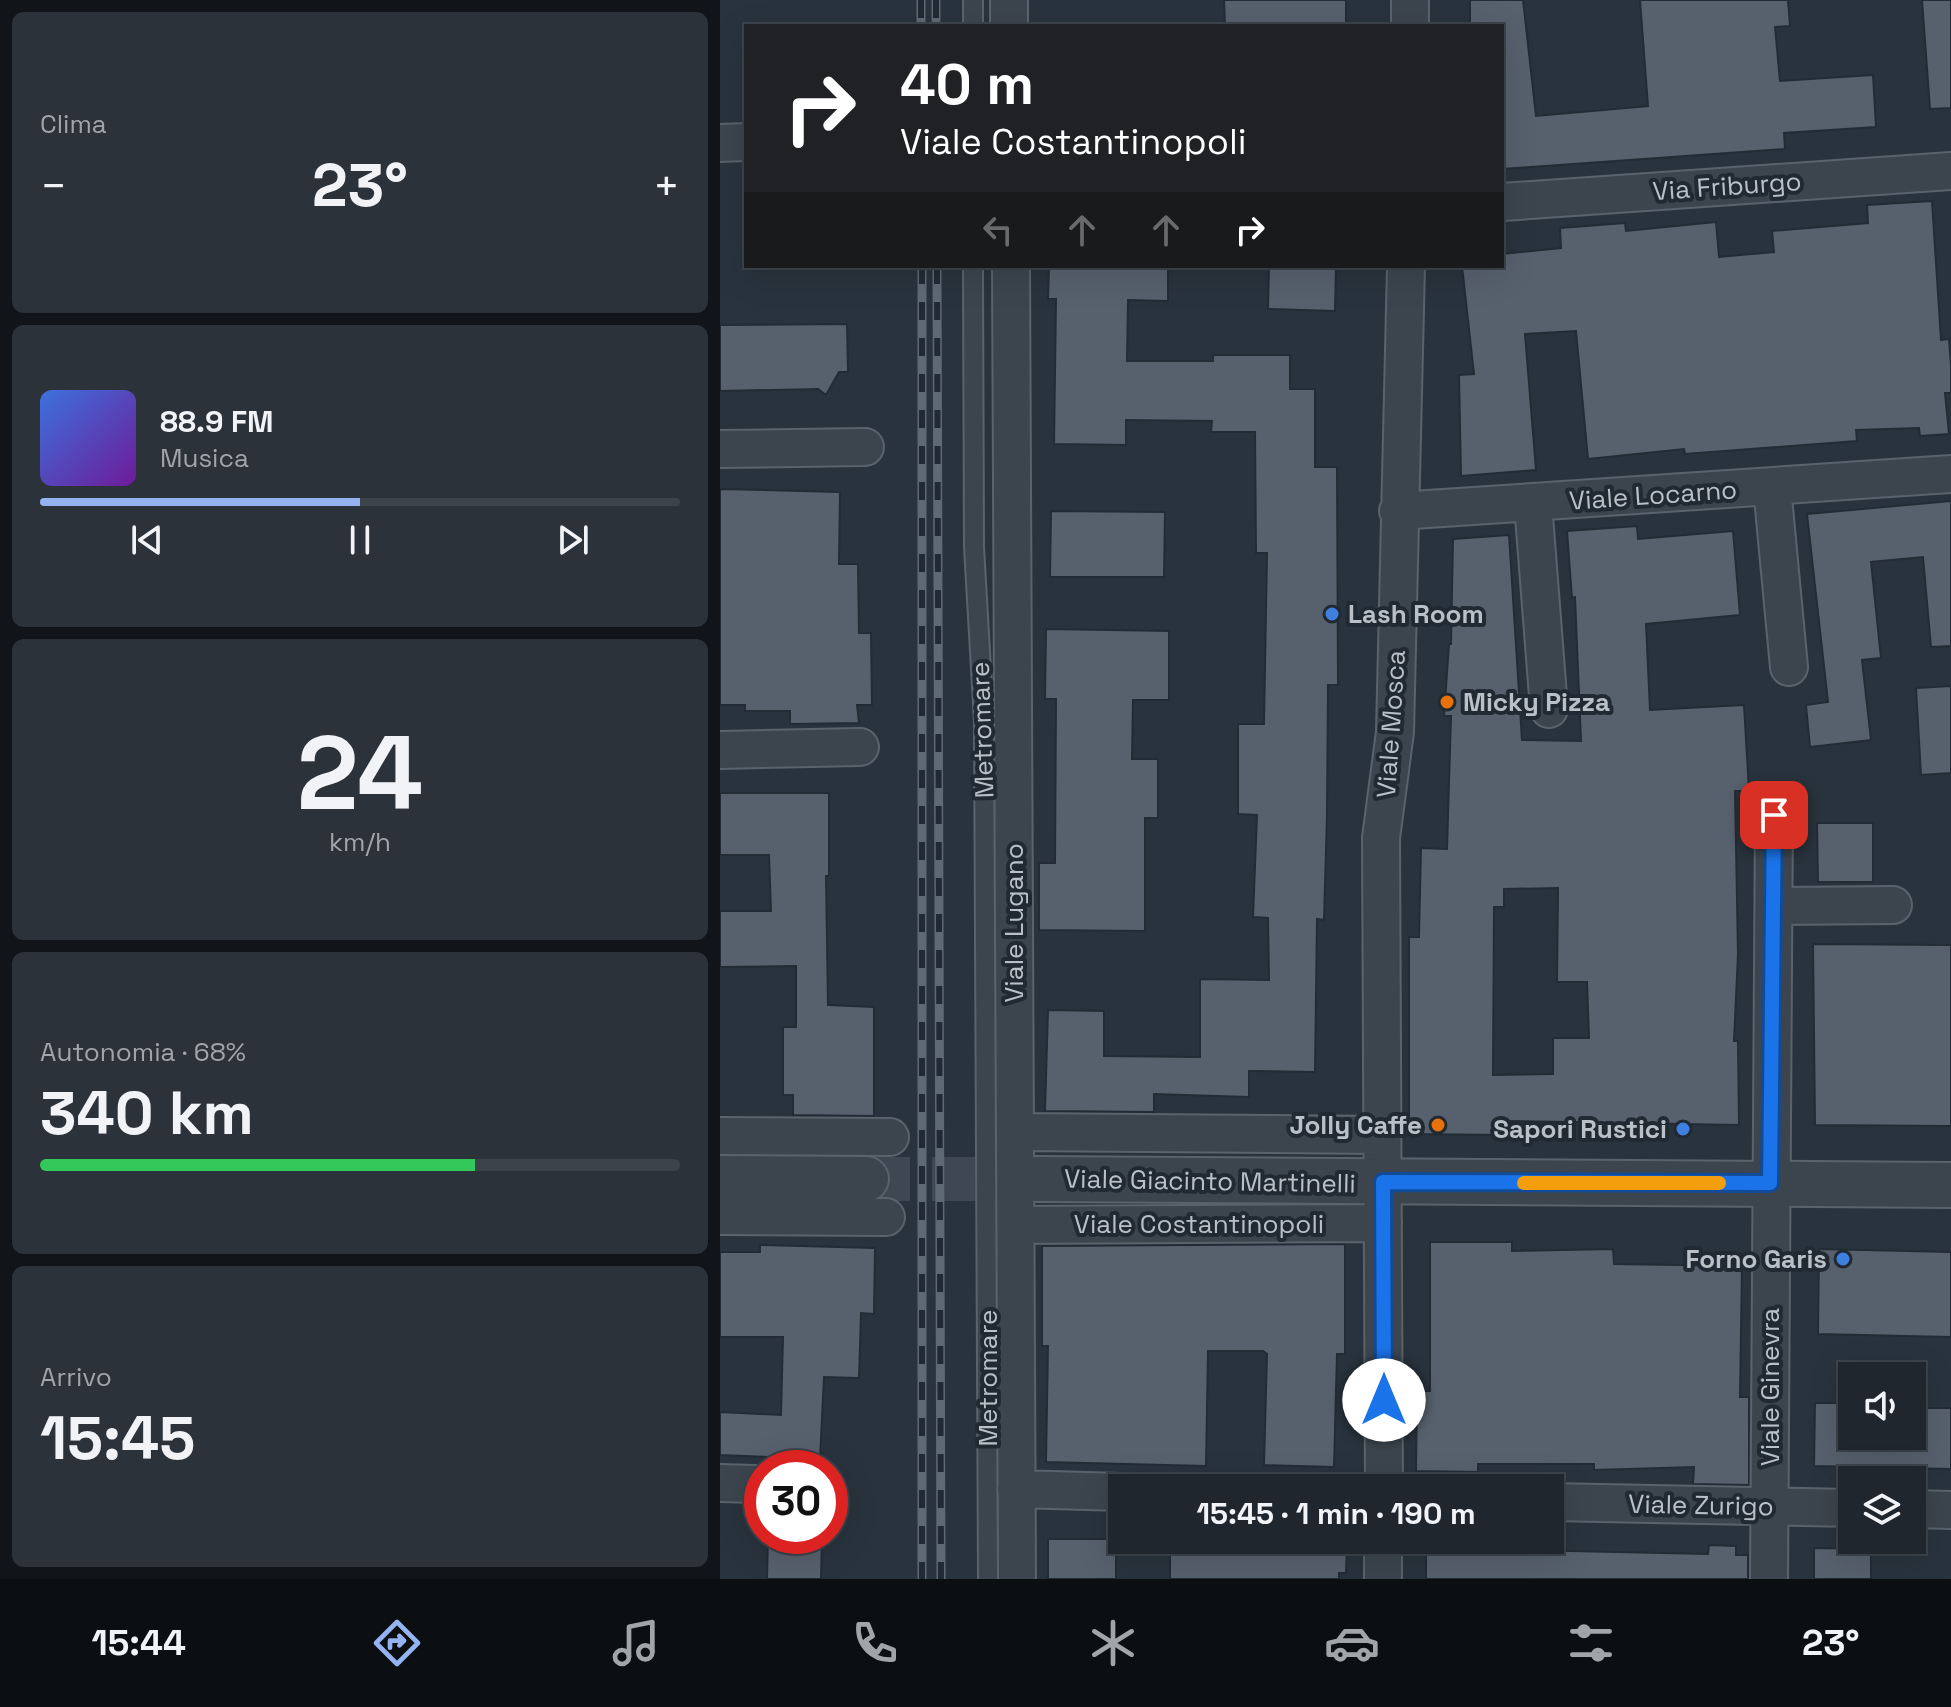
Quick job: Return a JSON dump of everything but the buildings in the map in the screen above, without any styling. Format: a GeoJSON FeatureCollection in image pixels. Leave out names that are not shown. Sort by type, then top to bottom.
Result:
{"type":"FeatureCollection","features":[{"type":"Feature","properties":{"kind":"street"},"geometry":{"type":"LineString","coordinates":[[1009,0],[1009,24]]}},
{"type":"Feature","properties":{"kind":"street"},"geometry":{"type":"LineString","coordinates":[[1410,0],[1410,24]]}},
{"type":"Feature","properties":{"kind":"street"},"geometry":{"type":"LineString","coordinates":[[720,143],[744,142]]}},
{"type":"Feature","properties":{"kind":"street","name":"Via Friburgo"},"geometry":{"type":"LineString","coordinates":[[1504,202],[1951,171]]}},
{"type":"Feature","properties":{"kind":"street","name":"Viale Lugano"},"geometry":{"type":"LineString","coordinates":[[1011,268],[1017,1579]]}},
{"type":"Feature","properties":{"kind":"street","name":"Viale Mosca"},"geometry":{"type":"LineString","coordinates":[[1384,1474],[1381,838],[1395,732],[1406,268]]}},
{"type":"Feature","properties":{"kind":"street"},"geometry":{"type":"LineString","coordinates":[[720,449],[865,447]]}},
{"type":"Feature","properties":{"kind":"street","name":"Viale Locarno"},"geometry":{"type":"LineString","coordinates":[[1398,511],[1951,474]]}},
{"type":"Feature","properties":{"kind":"street","name":"Viale Locarno"},"geometry":{"type":"LineString","coordinates":[[1772,487],[1789,667]]}},
{"type":"Feature","properties":{"kind":"street","name":"Viale Locarno"},"geometry":{"type":"LineString","coordinates":[[1533,503],[1549,709]]}},
{"type":"Feature","properties":{"kind":"street"},"geometry":{"type":"LineString","coordinates":[[720,750],[860,747]]}},
{"type":"Feature","properties":{"kind":"street","name":"Viale Ginevra"},"geometry":{"type":"LineString","coordinates":[[1769,1579],[1774,815]]}},
{"type":"Feature","properties":{"kind":"street"},"geometry":{"type":"LineString","coordinates":[[1775,906],[1893,905]]}},
{"type":"Feature","properties":{"kind":"street"},"geometry":{"type":"LineString","coordinates":[[1015,1132],[1382,1135]]}},
{"type":"Feature","properties":{"kind":"street"},"geometry":{"type":"LineString","coordinates":[[720,1136],[890,1137]]}},
{"type":"Feature","properties":{"kind":"street"},"geometry":{"type":"LineString","coordinates":[[720,1178],[866,1179]]}},
{"type":"Feature","properties":{"kind":"street","name":"Viale Giacinto Martinelli"},"geometry":{"type":"LineString","coordinates":[[1036,1179],[1383,1203]]}},
{"type":"Feature","properties":{"kind":"street","name":"Viale Costantinopoli"},"geometry":{"type":"LineString","coordinates":[[1016,1225],[1770,1183],[1951,1185]]}},
{"type":"Feature","properties":{"kind":"street"},"geometry":{"type":"LineString","coordinates":[[720,1216],[886,1217]]}},
{"type":"Feature","properties":{"kind":"street"},"geometry":{"type":"LineString","coordinates":[[1016,1489],[1108,1492]]}},
{"type":"Feature","properties":{"kind":"street","name":"Viale Zurigo"},"geometry":{"type":"LineString","coordinates":[[1564,1502],[1838,1508]]}},
{"type":"Feature","properties":{"kind":"street"},"geometry":{"type":"LineString","coordinates":[[1926,1509],[1951,1510]]}},
{"type":"Feature","properties":{"kind":"street"},"geometry":{"type":"LineString","coordinates":[[1383,1554],[1383,1579]]}},
{"type":"Feature","properties":{"kind":"lane"},"geometry":{"type":"LineString","coordinates":[[973,0],[973,24]]}},
{"type":"Feature","properties":{"kind":"lane","name":"Metromare"},"geometry":{"type":"LineString","coordinates":[[973,268],[974,547],[984,721],[988,1579]]}},
{"type":"Feature","properties":{"kind":"tunnel"},"geometry":{"type":"LineString","coordinates":[[866,1179],[1036,1179]]}},
{"type":"Feature","properties":{"kind":"railway"},"geometry":{"type":"LineString","coordinates":[[921,0],[921,24]]}},
{"type":"Feature","properties":{"kind":"railway"},"geometry":{"type":"LineString","coordinates":[[936,0],[936,24]]}},
{"type":"Feature","properties":{"kind":"railway"},"geometry":{"type":"LineString","coordinates":[[922,268],[922,1579]]}},
{"type":"Feature","properties":{"kind":"railway"},"geometry":{"type":"LineString","coordinates":[[937,268],[941,1579]]}},
{"type":"Feature","properties":{"kind":"slow traffic"},"geometry":{"type":"LineString","coordinates":[[1524,1183],[1719,1183]]}},
{"type":"Feature","properties":{"kind":"place","name":"Lash Room"},"geometry":{"type":"Point","coordinates":[1332,614]}},
{"type":"Feature","properties":{"kind":"place","name":"Micky Pizza"},"geometry":{"type":"Point","coordinates":[1447,702]}},
{"type":"Feature","properties":{"kind":"place","name":"Jolly Caffe"},"geometry":{"type":"Point","coordinates":[1438,1125]}},
{"type":"Feature","properties":{"kind":"place","name":"Sapori Rustici"},"geometry":{"type":"Point","coordinates":[1683,1129]}},
{"type":"Feature","properties":{"kind":"place","name":"Forno Garis"},"geometry":{"type":"Point","coordinates":[1843,1259]}},
{"type":"Feature","properties":{"kind":"route"},"geometry":{"type":"LineString","coordinates":[[1384,1400],[1383,1182],[1770,1183],[1774,815]]}}]}
